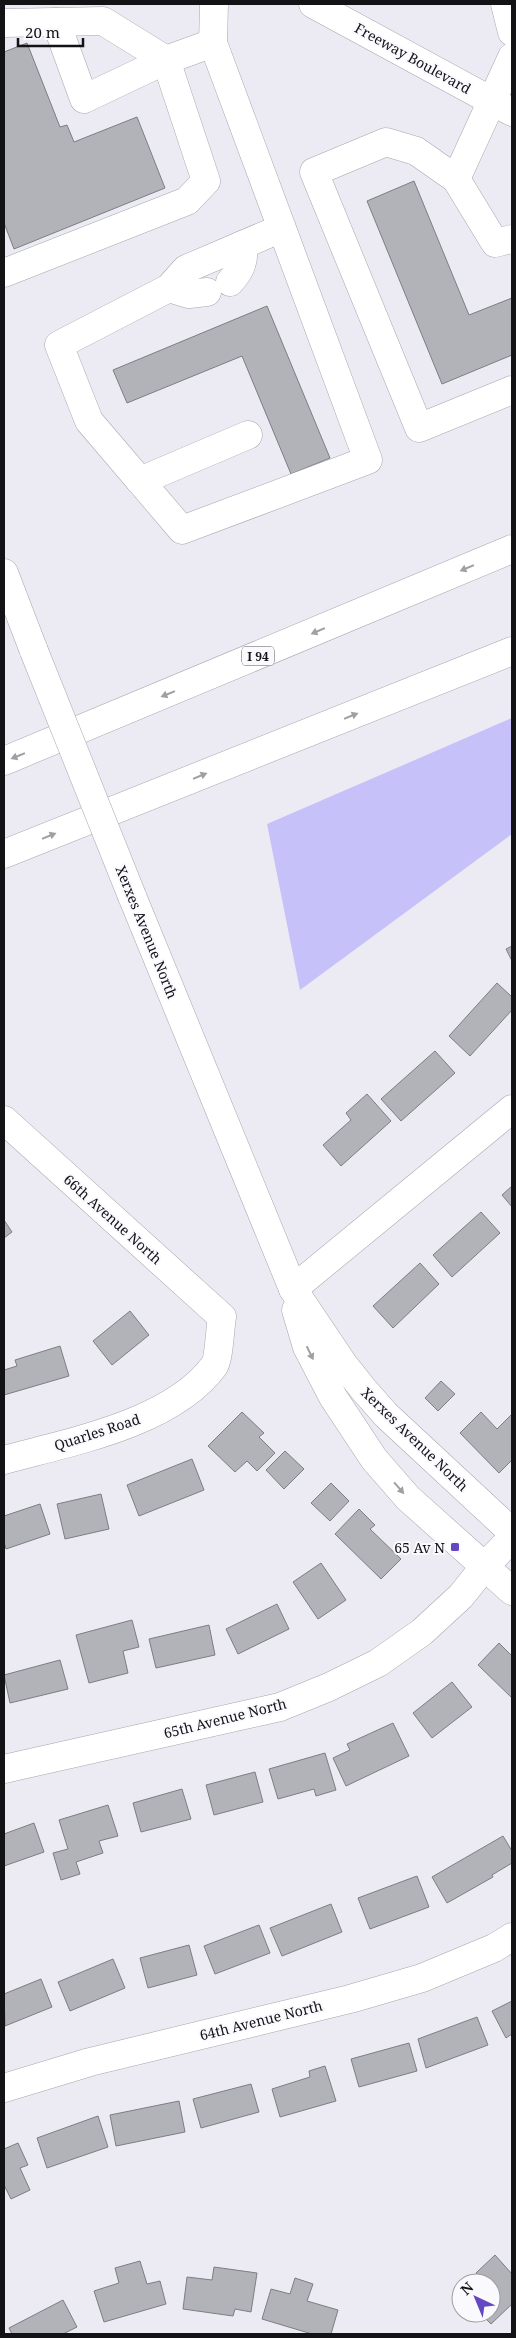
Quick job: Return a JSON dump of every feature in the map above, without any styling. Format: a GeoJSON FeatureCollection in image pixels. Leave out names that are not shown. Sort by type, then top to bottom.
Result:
{"type":"FeatureCollection","features":[{"type":"Feature","properties":{"kind":"main road"},"geometry":{"type":"LineString","coordinates":[[214,4],[213,43],[282,228],[368,460],[182,530],[89,421],[59,345],[169,288],[186,269],[282,228]]}},
{"type":"Feature","properties":{"kind":"main road","name":"Freeway Boulevard"},"geometry":{"type":"LineString","coordinates":[[313,4],[502,107]]}},
{"type":"Feature","properties":{"kind":"main road"},"geometry":{"type":"LineString","coordinates":[[504,4],[512,32]]}},
{"type":"Feature","properties":{"kind":"main road"},"geometry":{"type":"LineString","coordinates":[[4,23],[103,21],[166,60],[206,181],[187,201],[4,273]]}},
{"type":"Feature","properties":{"kind":"main road"},"geometry":{"type":"LineString","coordinates":[[56,22],[84,99],[166,60],[213,43]]}},
{"type":"Feature","properties":{"kind":"main road"},"geometry":{"type":"LineString","coordinates":[[456,179],[502,107],[512,57]]}},
{"type":"Feature","properties":{"kind":"main road"},"geometry":{"type":"LineString","coordinates":[[512,240],[495,243],[456,179],[416,151],[386,142],[314,172],[419,428],[512,390]]}},
{"type":"Feature","properties":{"kind":"main road"},"geometry":{"type":"LineString","coordinates":[[169,288],[189,294],[218,287],[240,272],[244,254],[242,245]]}},
{"type":"Feature","properties":{"kind":"main road"},"geometry":{"type":"LineString","coordinates":[[140,481],[248,435]]}},
{"type":"Feature","properties":{"kind":"main road","name":"I 94"},"geometry":{"type":"LineString","coordinates":[[4,762],[512,549]]}},
{"type":"Feature","properties":{"kind":"main road","name":"Xerxes Avenue North"},"geometry":{"type":"LineString","coordinates":[[4,573],[132,896],[293,1289],[344,1365],[364,1390],[386,1414],[512,1532]]}},
{"type":"Feature","properties":{"kind":"main road"},"geometry":{"type":"LineString","coordinates":[[4,854],[512,651]]}},
{"type":"Feature","properties":{"kind":"main road"},"geometry":{"type":"LineString","coordinates":[[293,1289],[512,1109]]}},
{"type":"Feature","properties":{"kind":"main road","name":"66th Avenue North"},"geometry":{"type":"LineString","coordinates":[[4,1120],[222,1317]]}},
{"type":"Feature","properties":{"kind":"main road","name":"Xerxes Avenue North"},"geometry":{"type":"LineString","coordinates":[[293,1289],[297,1319],[307,1347],[348,1423],[374,1459],[408,1498],[512,1591]]}},
{"type":"Feature","properties":{"kind":"main road","name":"Quarles Road"},"geometry":{"type":"LineString","coordinates":[[4,1460],[97,1435],[130,1424],[162,1409],[190,1390],[215,1365],[222,1317]]}},
{"type":"Feature","properties":{"kind":"main road","name":"65th Avenue North"},"geometry":{"type":"LineString","coordinates":[[4,1770],[280,1707],[329,1686],[378,1663],[422,1632],[461,1596],[485,1566],[512,1538]]}},
{"type":"Feature","properties":{"kind":"main road","name":"64th Avenue North"},"geometry":{"type":"LineString","coordinates":[[4,2088],[90,2062],[350,1999],[422,1978],[494,1948],[512,1937]]}},
{"type":"Feature","properties":{"kind":"shaded area"},"geometry":{"type":"Polygon","coordinates":[[[512,718],[512,834],[300,990],[267,824],[512,718]]]}},
{"type":"Feature","properties":{"kind":"building"},"geometry":{"type":"Polygon","coordinates":[[[27,43],[60,127],[67,125],[74,142],[137,117],[165,188],[14,249],[4,223],[4,52],[27,43]]]}},
{"type":"Feature","properties":{"kind":"building"},"geometry":{"type":"Polygon","coordinates":[[[414,181],[469,315],[512,298],[512,355],[442,384],[367,201],[414,181]]]}},
{"type":"Feature","properties":{"kind":"building"},"geometry":{"type":"Polygon","coordinates":[[[267,306],[330,458],[291,474],[242,356],[127,403],[113,370],[267,306]]]}},
{"type":"Feature","properties":{"kind":"building"},"geometry":{"type":"Polygon","coordinates":[[[512,946],[512,961],[506,949],[512,946]]]}},
{"type":"Feature","properties":{"kind":"building"},"geometry":{"type":"Polygon","coordinates":[[[497,983],[512,997],[512,1010],[470,1056],[449,1036],[497,983]]]}},
{"type":"Feature","properties":{"kind":"building"},"geometry":{"type":"Polygon","coordinates":[[[435,1051],[455,1073],[401,1121],[381,1099],[435,1051]]]}},
{"type":"Feature","properties":{"kind":"building"},"geometry":{"type":"Polygon","coordinates":[[[367,1094],[391,1121],[341,1166],[323,1145],[351,1120],[346,1113],[367,1094]]]}},
{"type":"Feature","properties":{"kind":"building"},"geometry":{"type":"Polygon","coordinates":[[[512,1186],[512,1207],[502,1195],[512,1186]]]}},
{"type":"Feature","properties":{"kind":"building"},"geometry":{"type":"Polygon","coordinates":[[[481,1212],[500,1233],[452,1277],[433,1255],[481,1212]]]}},
{"type":"Feature","properties":{"kind":"building"},"geometry":{"type":"Polygon","coordinates":[[[4,1220],[12,1232],[4,1238],[4,1220]]]}},
{"type":"Feature","properties":{"kind":"building"},"geometry":{"type":"Polygon","coordinates":[[[420,1263],[439,1284],[393,1328],[373,1306],[420,1263]]]}},
{"type":"Feature","properties":{"kind":"building"},"geometry":{"type":"Polygon","coordinates":[[[130,1311],[149,1335],[112,1365],[93,1341],[130,1311]]]}},
{"type":"Feature","properties":{"kind":"building"},"geometry":{"type":"Polygon","coordinates":[[[60,1346],[69,1376],[4,1395],[4,1370],[17,1366],[15,1360],[60,1346]]]}},
{"type":"Feature","properties":{"kind":"building"},"geometry":{"type":"Polygon","coordinates":[[[441,1381],[455,1394],[438,1411],[425,1398],[441,1381]]]}},
{"type":"Feature","properties":{"kind":"building"},"geometry":{"type":"Polygon","coordinates":[[[242,1412],[264,1433],[259,1437],[275,1453],[257,1471],[247,1461],[235,1472],[208,1446],[242,1412]]]}},
{"type":"Feature","properties":{"kind":"building"},"geometry":{"type":"Polygon","coordinates":[[[481,1412],[497,1429],[512,1416],[512,1460],[499,1473],[460,1433],[481,1412]]]}},
{"type":"Feature","properties":{"kind":"building"},"geometry":{"type":"Polygon","coordinates":[[[285,1451],[304,1469],[284,1489],[266,1470],[285,1451]]]}},
{"type":"Feature","properties":{"kind":"building"},"geometry":{"type":"Polygon","coordinates":[[[192,1459],[204,1490],[139,1516],[127,1485],[192,1459]]]}},
{"type":"Feature","properties":{"kind":"building"},"geometry":{"type":"Polygon","coordinates":[[[331,1483],[349,1501],[330,1521],[311,1503],[331,1483]]]}},
{"type":"Feature","properties":{"kind":"building"},"geometry":{"type":"Polygon","coordinates":[[[101,1494],[109,1529],[65,1539],[57,1504],[101,1494]]]}},
{"type":"Feature","properties":{"kind":"building"},"geometry":{"type":"Polygon","coordinates":[[[40,1504],[50,1534],[6,1549],[4,1542],[4,1516],[40,1504]]]}},
{"type":"Feature","properties":{"kind":"building"},"geometry":{"type":"Polygon","coordinates":[[[359,1509],[375,1525],[370,1529],[401,1559],[381,1579],[335,1534],[359,1509]]]}},
{"type":"Feature","properties":{"kind":"building"},"geometry":{"type":"Polygon","coordinates":[[[321,1563],[346,1600],[318,1619],[293,1582],[321,1563]]]}},
{"type":"Feature","properties":{"kind":"building"},"geometry":{"type":"Polygon","coordinates":[[[277,1604],[289,1629],[238,1654],[226,1629],[277,1604]]]}},
{"type":"Feature","properties":{"kind":"building"},"geometry":{"type":"Polygon","coordinates":[[[132,1620],[139,1647],[123,1651],[128,1673],[89,1683],[76,1635],[132,1620]]]}},
{"type":"Feature","properties":{"kind":"building"},"geometry":{"type":"Polygon","coordinates":[[[209,1625],[215,1655],[156,1668],[149,1639],[209,1625]]]}},
{"type":"Feature","properties":{"kind":"building"},"geometry":{"type":"Polygon","coordinates":[[[499,1643],[512,1656],[512,1698],[478,1665],[499,1643]]]}},
{"type":"Feature","properties":{"kind":"building"},"geometry":{"type":"Polygon","coordinates":[[[60,1660],[68,1689],[10,1703],[4,1675],[60,1660]]]}},
{"type":"Feature","properties":{"kind":"building"},"geometry":{"type":"Polygon","coordinates":[[[452,1682],[472,1707],[432,1738],[413,1713],[452,1682]]]}},
{"type":"Feature","properties":{"kind":"building"},"geometry":{"type":"Polygon","coordinates":[[[393,1723],[409,1756],[346,1786],[333,1758],[350,1750],[347,1744],[393,1723]]]}},
{"type":"Feature","properties":{"kind":"building"},"geometry":{"type":"Polygon","coordinates":[[[325,1753],[336,1790],[316,1796],[314,1789],[278,1799],[269,1769],[325,1753]]]}},
{"type":"Feature","properties":{"kind":"building"},"geometry":{"type":"Polygon","coordinates":[[[255,1772],[263,1802],[214,1815],[206,1785],[255,1772]]]}},
{"type":"Feature","properties":{"kind":"building"},"geometry":{"type":"Polygon","coordinates":[[[182,1789],[191,1819],[141,1832],[133,1803],[182,1789]]]}},
{"type":"Feature","properties":{"kind":"building"},"geometry":{"type":"Polygon","coordinates":[[[108,1805],[118,1836],[99,1841],[103,1853],[76,1862],[80,1874],[61,1880],[53,1853],[68,1849],[59,1820],[108,1805]]]}},
{"type":"Feature","properties":{"kind":"building"},"geometry":{"type":"Polygon","coordinates":[[[34,1823],[44,1852],[4,1866],[4,1834],[34,1823]]]}},
{"type":"Feature","properties":{"kind":"building"},"geometry":{"type":"Polygon","coordinates":[[[503,1836],[512,1851],[512,1863],[492,1875],[493,1877],[447,1903],[432,1877],[503,1836]]]}},
{"type":"Feature","properties":{"kind":"building"},"geometry":{"type":"Polygon","coordinates":[[[417,1876],[429,1907],[370,1929],[358,1898],[417,1876]]]}},
{"type":"Feature","properties":{"kind":"building"},"geometry":{"type":"Polygon","coordinates":[[[331,1904],[342,1932],[282,1956],[270,1928],[331,1904]]]}},
{"type":"Feature","properties":{"kind":"building"},"geometry":{"type":"Polygon","coordinates":[[[259,1925],[270,1953],[215,1974],[204,1946],[259,1925]]]}},
{"type":"Feature","properties":{"kind":"building"},"geometry":{"type":"Polygon","coordinates":[[[189,1945],[197,1975],[148,1988],[140,1958],[189,1945]]]}},
{"type":"Feature","properties":{"kind":"building"},"geometry":{"type":"Polygon","coordinates":[[[113,1959],[125,1988],[70,2011],[58,1982],[113,1959]]]}},
{"type":"Feature","properties":{"kind":"building"},"geometry":{"type":"Polygon","coordinates":[[[41,1979],[52,2007],[5,2026],[4,1994],[41,1979]]]}},
{"type":"Feature","properties":{"kind":"building"},"geometry":{"type":"Polygon","coordinates":[[[512,2001],[512,2034],[506,2038],[492,2011],[512,2001]]]}},
{"type":"Feature","properties":{"kind":"building"},"geometry":{"type":"Polygon","coordinates":[[[477,2017],[488,2045],[426,2068],[418,2039],[477,2017]]]}},
{"type":"Feature","properties":{"kind":"building"},"geometry":{"type":"Polygon","coordinates":[[[409,2043],[417,2071],[359,2087],[351,2059],[409,2043]]]}},
{"type":"Feature","properties":{"kind":"building"},"geometry":{"type":"Polygon","coordinates":[[[325,2066],[336,2101],[280,2117],[272,2089],[310,2077],[309,2071],[325,2066]]]}},
{"type":"Feature","properties":{"kind":"building"},"geometry":{"type":"Polygon","coordinates":[[[251,2084],[259,2112],[201,2128],[193,2099],[251,2084]]]}},
{"type":"Feature","properties":{"kind":"building"},"geometry":{"type":"Polygon","coordinates":[[[179,2101],[185,2132],[116,2146],[110,2115],[179,2101]]]}},
{"type":"Feature","properties":{"kind":"building"},"geometry":{"type":"Polygon","coordinates":[[[98,2116],[108,2147],[47,2168],[37,2138],[98,2116]]]}},
{"type":"Feature","properties":{"kind":"building"},"geometry":{"type":"Polygon","coordinates":[[[18,2143],[28,2165],[20,2168],[30,2190],[11,2199],[4,2185],[4,2149],[18,2143]]]}},
{"type":"Feature","properties":{"kind":"building"},"geometry":{"type":"Polygon","coordinates":[[[495,2255],[512,2274],[512,2304],[501,2314],[501,2273],[476,2273],[495,2255]]]}},
{"type":"Feature","properties":{"kind":"building"},"geometry":{"type":"Polygon","coordinates":[[[140,2261],[147,2284],[160,2281],[166,2304],[104,2322],[94,2291],[119,2283],[115,2268],[140,2261]]]}},
{"type":"Feature","properties":{"kind":"building"},"geometry":{"type":"Polygon","coordinates":[[[214,2267],[257,2273],[251,2312],[235,2309],[233,2316],[183,2309],[187,2277],[212,2280],[214,2267]]]}},
{"type":"Feature","properties":{"kind":"building"},"geometry":{"type":"Polygon","coordinates":[[[295,2278],[313,2284],[307,2301],[338,2310],[331,2334],[312,2334],[262,2319],[271,2289],[290,2294],[295,2278]]]}},
{"type":"Feature","properties":{"kind":"building"},"geometry":{"type":"Polygon","coordinates":[[[63,2300],[77,2327],[63,2334],[12,2334],[9,2328],[63,2300]]]}},
{"type":"Feature","properties":{"kind":"place","name":"65 Av N"},"geometry":{"type":"Point","coordinates":[455,1547]}}]}
